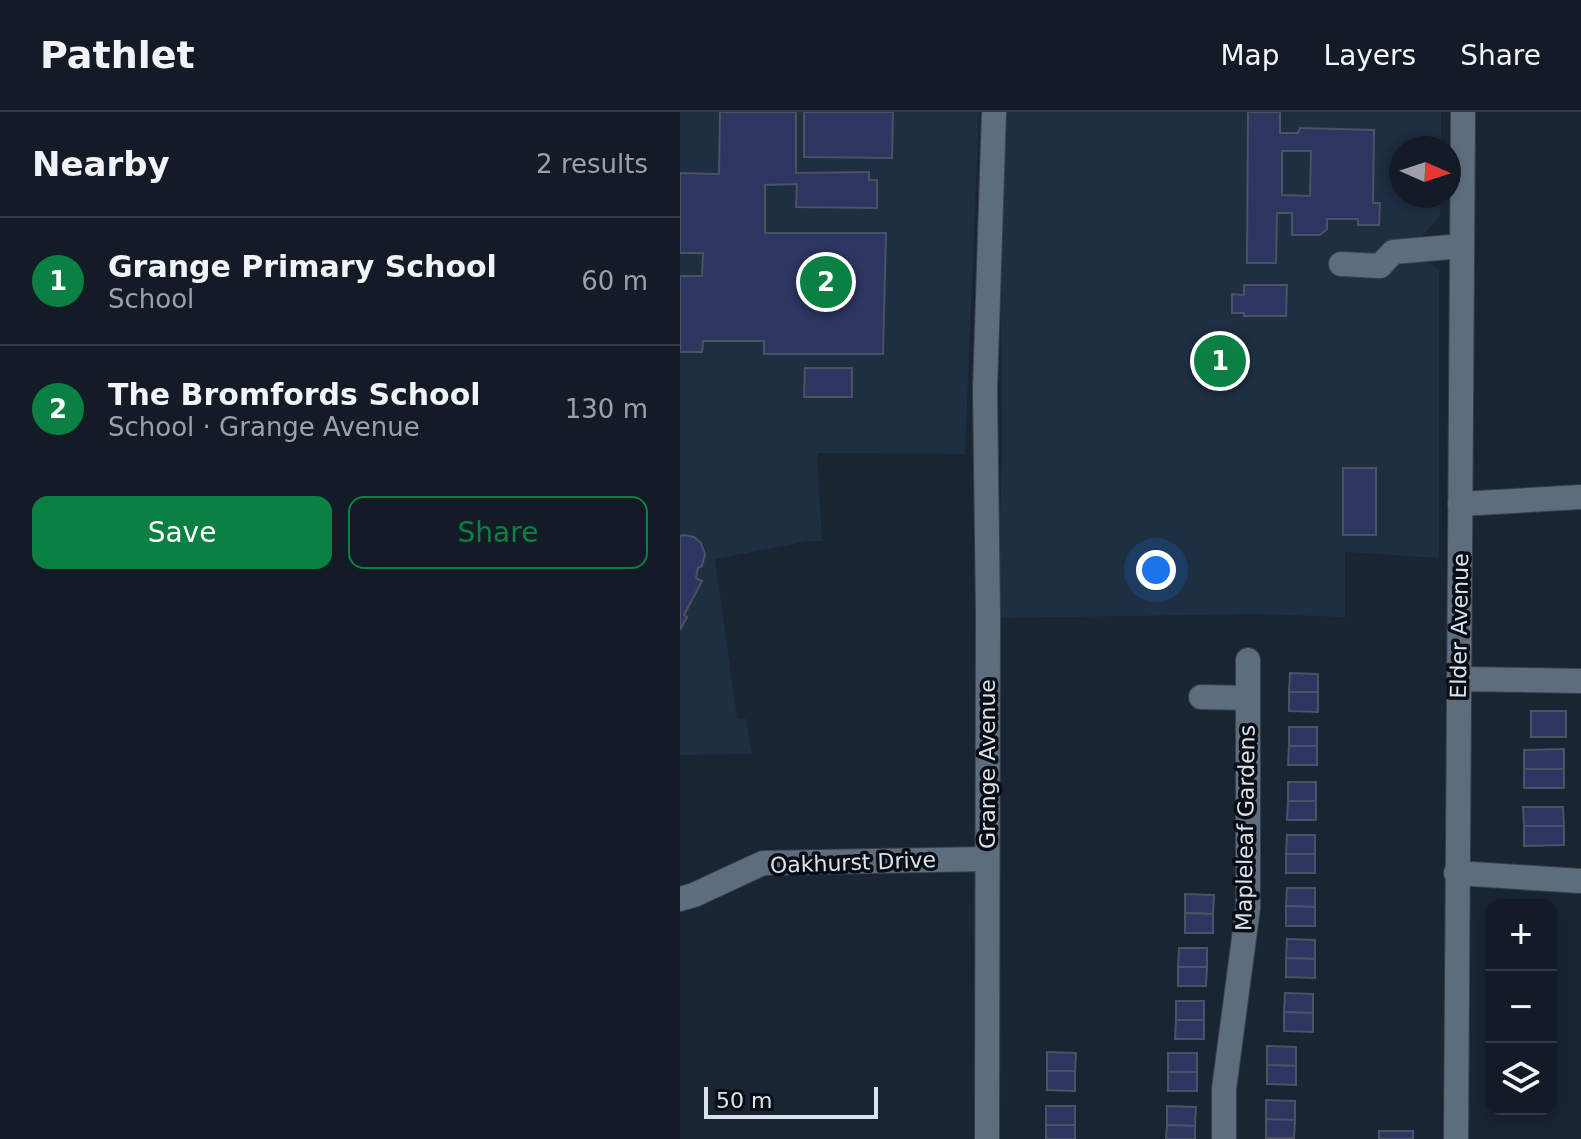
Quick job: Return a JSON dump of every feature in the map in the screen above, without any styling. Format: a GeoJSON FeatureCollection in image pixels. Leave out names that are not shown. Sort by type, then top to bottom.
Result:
{"type":"FeatureCollection","features":[{"type":"Feature","properties":{"kind":"street","name":"Grange Avenue"},"geometry":{"type":"LineString","coordinates":[[987,1139],[988,569],[985,389],[994,112]]}},
{"type":"Feature","properties":{"kind":"street","name":"Elder Avenue"},"geometry":{"type":"LineString","coordinates":[[1456,1139],[1463,112]]}},
{"type":"Feature","properties":{"kind":"street"},"geometry":{"type":"LineString","coordinates":[[1341,264],[1380,266],[1393,252],[1462,246]]}},
{"type":"Feature","properties":{"kind":"street"},"geometry":{"type":"LineString","coordinates":[[1460,504],[1581,497]]}},
{"type":"Feature","properties":{"kind":"street","name":"Mapleleaf Gardens"},"geometry":{"type":"LineString","coordinates":[[1224,1139],[1224,1089],[1248,908],[1248,660]]}},
{"type":"Feature","properties":{"kind":"street"},"geometry":{"type":"LineString","coordinates":[[1459,679],[1581,681]]}},
{"type":"Feature","properties":{"kind":"street"},"geometry":{"type":"LineString","coordinates":[[1201,697],[1248,698]]}},
{"type":"Feature","properties":{"kind":"street","name":"Oakhurst Drive"},"geometry":{"type":"LineString","coordinates":[[680,899],[763,863],[986,859]]}},
{"type":"Feature","properties":{"kind":"street"},"geometry":{"type":"LineString","coordinates":[[1456,873],[1581,881]]}},
{"type":"Feature","properties":{"kind":"shaded area"},"geometry":{"type":"Polygon","coordinates":[[[680,112],[979,112],[965,454],[817,453],[822,541],[715,559],[737,718],[746,719],[752,754],[680,755],[680,112]]]}},
{"type":"Feature","properties":{"kind":"shaded area"},"geometry":{"type":"Polygon","coordinates":[[[1000,112],[1441,112],[1441,136],[1389,136],[1389,208],[1440,208],[1440,216],[1419,239],[1420,256],[1439,270],[1439,558],[1345,552],[1345,617],[1255,614],[997,618],[1002,454],[1000,112]]]}},
{"type":"Feature","properties":{"kind":"building"},"geometry":{"type":"Polygon","coordinates":[[[720,112],[796,112],[796,173],[869,172],[869,180],[877,180],[877,208],[796,207],[797,184],[765,185],[765,233],[886,233],[883,354],[764,354],[764,341],[703,341],[702,352],[680,352],[680,276],[702,276],[703,253],[680,253],[680,173],[719,174],[720,112]]]}},
{"type":"Feature","properties":{"kind":"building"},"geometry":{"type":"Polygon","coordinates":[[[804,112],[893,112],[892,158],[804,157],[804,112]]]}},
{"type":"Feature","properties":{"kind":"building"},"geometry":{"type":"Polygon","coordinates":[[[1248,112],[1280,112],[1280,133],[1298,133],[1300,128],[1374,130],[1373,203],[1380,203],[1379,225],[1358,225],[1358,219],[1327,219],[1327,229],[1320,235],[1292,235],[1292,213],[1277,213],[1276,263],[1247,263],[1248,112]],[[1282,151],[1282,195],[1310,196],[1311,151],[1282,151]]]}},
{"type":"Feature","properties":{"kind":"building"},"geometry":{"type":"Polygon","coordinates":[[[1244,285],[1287,285],[1286,316],[1232,313],[1232,294],[1244,295],[1244,285]]]}},
{"type":"Feature","properties":{"kind":"building"},"geometry":{"type":"Polygon","coordinates":[[[805,368],[852,368],[852,397],[804,397],[805,368]]]}},
{"type":"Feature","properties":{"kind":"building"},"geometry":{"type":"Polygon","coordinates":[[[1343,468],[1376,468],[1376,535],[1343,535],[1343,468]]]}},
{"type":"Feature","properties":{"kind":"building"},"geometry":{"type":"Polygon","coordinates":[[[680,536],[694,537],[701,543],[705,554],[696,578],[702,581],[684,615],[687,617],[680,630],[680,536]]]}},
{"type":"Feature","properties":{"kind":"building"},"geometry":{"type":"Polygon","coordinates":[[[1290,673],[1318,674],[1318,692],[1289,692],[1290,673]]]}},
{"type":"Feature","properties":{"kind":"building"},"geometry":{"type":"Polygon","coordinates":[[[1289,692],[1318,692],[1318,712],[1289,711],[1289,692]]]}},
{"type":"Feature","properties":{"kind":"building"},"geometry":{"type":"Polygon","coordinates":[[[1531,711],[1566,711],[1566,737],[1531,737],[1531,711]]]}},
{"type":"Feature","properties":{"kind":"building"},"geometry":{"type":"Polygon","coordinates":[[[1289,727],[1317,727],[1317,746],[1289,746],[1289,727]]]}},
{"type":"Feature","properties":{"kind":"building"},"geometry":{"type":"Polygon","coordinates":[[[1289,746],[1317,746],[1317,765],[1288,765],[1289,746]]]}},
{"type":"Feature","properties":{"kind":"building"},"geometry":{"type":"Polygon","coordinates":[[[1564,749],[1564,769],[1524,769],[1524,750],[1564,749]]]}},
{"type":"Feature","properties":{"kind":"building"},"geometry":{"type":"Polygon","coordinates":[[[1524,769],[1564,769],[1564,788],[1524,788],[1524,769]]]}},
{"type":"Feature","properties":{"kind":"building"},"geometry":{"type":"Polygon","coordinates":[[[1288,782],[1316,782],[1316,801],[1288,801],[1288,782]]]}},
{"type":"Feature","properties":{"kind":"building"},"geometry":{"type":"Polygon","coordinates":[[[1288,801],[1316,801],[1316,820],[1287,820],[1288,801]]]}},
{"type":"Feature","properties":{"kind":"building"},"geometry":{"type":"Polygon","coordinates":[[[1523,807],[1563,807],[1564,826],[1524,826],[1523,807]]]}},
{"type":"Feature","properties":{"kind":"building"},"geometry":{"type":"Polygon","coordinates":[[[1524,826],[1564,826],[1564,845],[1524,846],[1524,826]]]}},
{"type":"Feature","properties":{"kind":"building"},"geometry":{"type":"Polygon","coordinates":[[[1287,835],[1315,835],[1315,854],[1286,854],[1287,835]]]}},
{"type":"Feature","properties":{"kind":"building"},"geometry":{"type":"Polygon","coordinates":[[[1286,854],[1315,854],[1315,873],[1286,873],[1286,854]]]}},
{"type":"Feature","properties":{"kind":"building"},"geometry":{"type":"Polygon","coordinates":[[[1287,888],[1315,888],[1315,907],[1286,906],[1287,888]]]}},
{"type":"Feature","properties":{"kind":"building"},"geometry":{"type":"Polygon","coordinates":[[[1185,894],[1214,895],[1213,914],[1185,913],[1185,894]]]}},
{"type":"Feature","properties":{"kind":"building"},"geometry":{"type":"Polygon","coordinates":[[[1286,906],[1315,907],[1315,926],[1286,926],[1286,906]]]}},
{"type":"Feature","properties":{"kind":"building"},"geometry":{"type":"Polygon","coordinates":[[[1185,913],[1213,914],[1213,933],[1185,933],[1185,913]]]}},
{"type":"Feature","properties":{"kind":"building"},"geometry":{"type":"Polygon","coordinates":[[[1287,939],[1315,940],[1315,959],[1286,958],[1287,939]]]}},
{"type":"Feature","properties":{"kind":"building"},"geometry":{"type":"Polygon","coordinates":[[[1179,948],[1207,948],[1207,967],[1178,967],[1179,948]]]}},
{"type":"Feature","properties":{"kind":"building"},"geometry":{"type":"Polygon","coordinates":[[[1286,958],[1315,959],[1315,978],[1286,977],[1286,958]]]}},
{"type":"Feature","properties":{"kind":"building"},"geometry":{"type":"Polygon","coordinates":[[[1178,967],[1207,967],[1206,986],[1178,986],[1178,967]]]}},
{"type":"Feature","properties":{"kind":"building"},"geometry":{"type":"Polygon","coordinates":[[[1285,993],[1313,994],[1313,1013],[1284,1012],[1285,993]]]}},
{"type":"Feature","properties":{"kind":"building"},"geometry":{"type":"Polygon","coordinates":[[[1176,1001],[1204,1001],[1204,1020],[1176,1020],[1176,1001]]]}},
{"type":"Feature","properties":{"kind":"building"},"geometry":{"type":"Polygon","coordinates":[[[1284,1012],[1313,1013],[1313,1032],[1284,1031],[1284,1012]]]}},
{"type":"Feature","properties":{"kind":"building"},"geometry":{"type":"Polygon","coordinates":[[[1176,1020],[1204,1020],[1204,1039],[1175,1039],[1176,1020]]]}},
{"type":"Feature","properties":{"kind":"building"},"geometry":{"type":"Polygon","coordinates":[[[1267,1046],[1296,1047],[1296,1066],[1267,1065],[1267,1046]]]}},
{"type":"Feature","properties":{"kind":"building"},"geometry":{"type":"Polygon","coordinates":[[[1047,1052],[1076,1053],[1075,1071],[1047,1071],[1047,1052]]]}},
{"type":"Feature","properties":{"kind":"building"},"geometry":{"type":"Polygon","coordinates":[[[1168,1053],[1197,1053],[1197,1072],[1168,1072],[1168,1053]]]}},
{"type":"Feature","properties":{"kind":"building"},"geometry":{"type":"Polygon","coordinates":[[[1267,1065],[1296,1066],[1296,1085],[1267,1084],[1267,1065]]]}},
{"type":"Feature","properties":{"kind":"building"},"geometry":{"type":"Polygon","coordinates":[[[1047,1071],[1075,1071],[1075,1091],[1047,1090],[1047,1071]]]}},
{"type":"Feature","properties":{"kind":"building"},"geometry":{"type":"Polygon","coordinates":[[[1168,1072],[1197,1072],[1197,1091],[1168,1091],[1168,1072]]]}},
{"type":"Feature","properties":{"kind":"building"},"geometry":{"type":"Polygon","coordinates":[[[1266,1100],[1295,1101],[1295,1120],[1266,1119],[1266,1100]]]}},
{"type":"Feature","properties":{"kind":"building"},"geometry":{"type":"Polygon","coordinates":[[[1046,1106],[1075,1106],[1075,1125],[1046,1125],[1046,1106]]]}},
{"type":"Feature","properties":{"kind":"building"},"geometry":{"type":"Polygon","coordinates":[[[1167,1106],[1196,1107],[1195,1126],[1167,1125],[1167,1106]]]}},
{"type":"Feature","properties":{"kind":"building"},"geometry":{"type":"Polygon","coordinates":[[[1266,1119],[1295,1120],[1294,1138],[1266,1138],[1266,1119]]]}},
{"type":"Feature","properties":{"kind":"building"},"geometry":{"type":"Polygon","coordinates":[[[1046,1125],[1075,1125],[1075,1139],[1046,1139],[1046,1125]]]}},
{"type":"Feature","properties":{"kind":"building"},"geometry":{"type":"Polygon","coordinates":[[[1167,1125],[1195,1126],[1195,1139],[1166,1139],[1167,1125]]]}},
{"type":"Feature","properties":{"kind":"building"},"geometry":{"type":"Polygon","coordinates":[[[1379,1131],[1413,1131],[1413,1139],[1379,1139],[1379,1131]]]}},
{"type":"Feature","properties":{"kind":"place","name":"The Bromfords School"},"geometry":{"type":"Point","coordinates":[826,282]}},
{"type":"Feature","properties":{"kind":"place","name":"Grange Primary School"},"geometry":{"type":"Point","coordinates":[1220,361]}}]}
